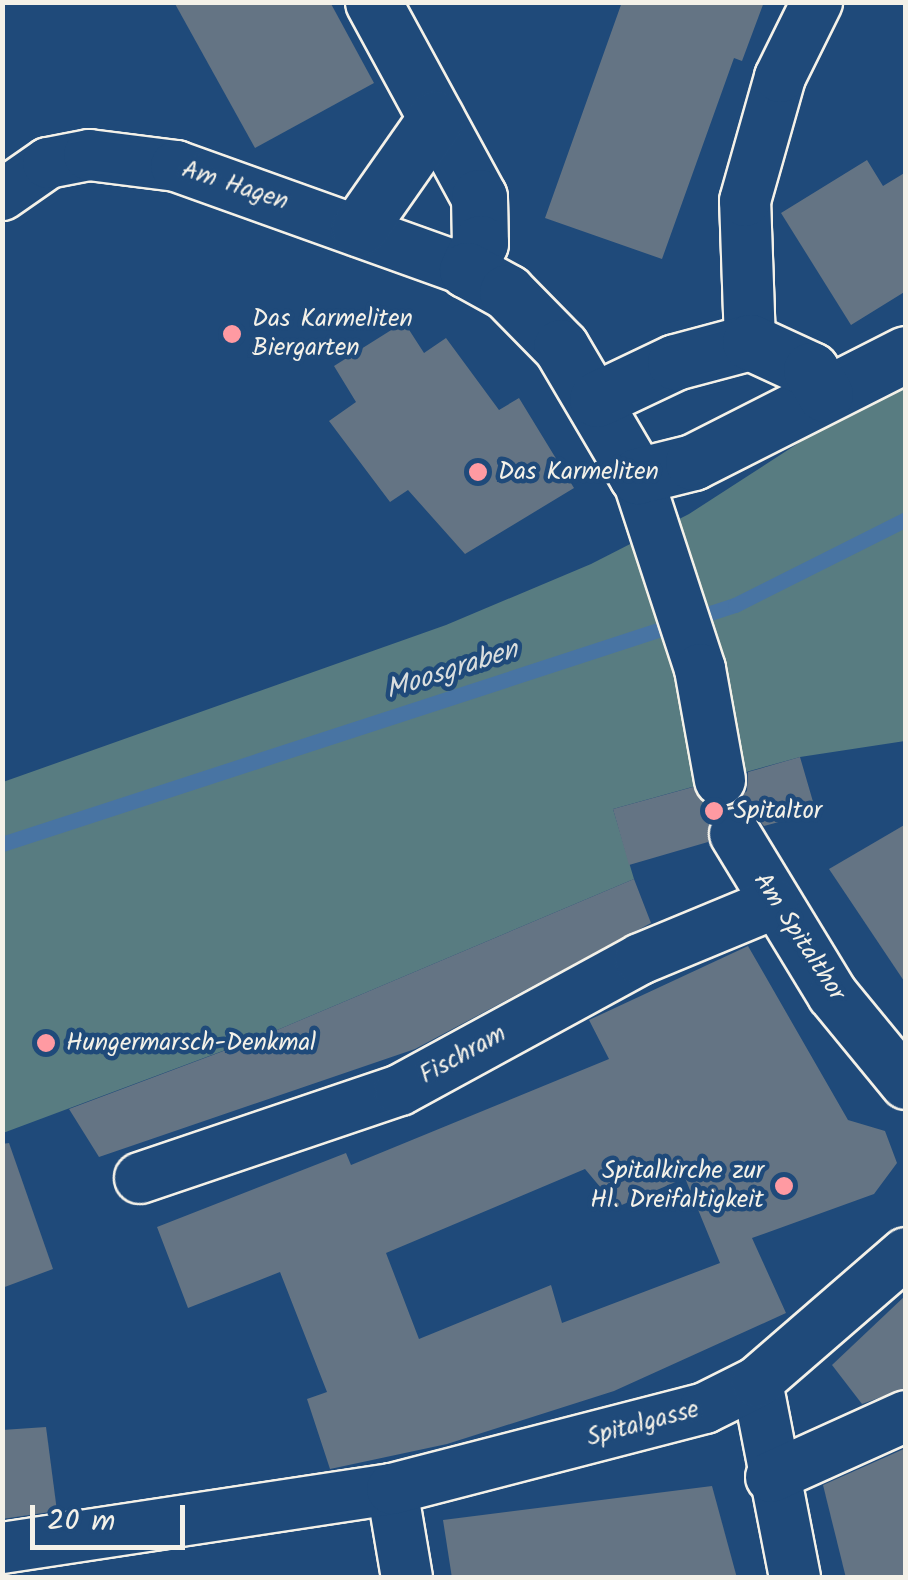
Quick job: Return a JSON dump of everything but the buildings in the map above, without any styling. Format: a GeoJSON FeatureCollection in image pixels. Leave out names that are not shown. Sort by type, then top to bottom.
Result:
{"type":"FeatureCollection","features":[{"type":"Feature","properties":{"kind":"street"},"geometry":{"type":"LineString","coordinates":[[373,2],[480,197],[480,243],[468,270],[508,292],[597,399],[642,494],[700,669],[720,780]]}},
{"type":"Feature","properties":{"kind":"street"},"geometry":{"type":"LineString","coordinates":[[750,342],[745,202],[780,78],[817,2]]}},
{"type":"Feature","properties":{"kind":"street"},"geometry":{"type":"LineString","coordinates":[[359,228],[436,118]]}},
{"type":"Feature","properties":{"kind":"street","name":"Am Hagen"},"geometry":{"type":"LineString","coordinates":[[2,195],[48,163],[121,157],[176,166],[468,270]]}},
{"type":"Feature","properties":{"kind":"street"},"geometry":{"type":"LineString","coordinates":[[597,399],[675,362],[750,342],[810,370],[826,394]]}},
{"type":"Feature","properties":{"kind":"street"},"geometry":{"type":"LineString","coordinates":[[642,494],[693,462],[906,354]]}},
{"type":"Feature","properties":{"kind":"street","name":"Am Spitalthor"},"geometry":{"type":"LineString","coordinates":[[735,834],[773,904],[906,1084]]}},
{"type":"Feature","properties":{"kind":"street","name":"Fischram"},"geometry":{"type":"LineString","coordinates":[[140,1178],[400,1090],[640,959],[773,904]]}},
{"type":"Feature","properties":{"kind":"street","name":"Spitalgasse"},"geometry":{"type":"LineString","coordinates":[[2,1548],[392,1489],[705,1408],[757,1382],[906,1253]]}},
{"type":"Feature","properties":{"kind":"street"},"geometry":{"type":"LineString","coordinates":[[757,1382],[771,1477],[795,1578]]}},
{"type":"Feature","properties":{"kind":"street"},"geometry":{"type":"LineString","coordinates":[[771,1477],[906,1416]]}},
{"type":"Feature","properties":{"kind":"street"},"geometry":{"type":"LineString","coordinates":[[392,1489],[407,1578]]}},
{"type":"Feature","properties":{"kind":"green space"},"geometry":{"type":"Polygon","coordinates":[[[905,374],[905,741],[800,757],[613,809],[634,879],[263,1036],[3,1133],[3,782],[446,625],[591,564],[689,514],[905,374]]]}},
{"type":"Feature","properties":{"kind":"waterway","name":"Moosgraben"},"geometry":{"type":"LineString","coordinates":[[2,844],[735,605],[906,519]]}},
{"type":"Feature","properties":{"kind":"place","name":"Das Karmeliten Biergarten"},"geometry":{"type":"Point","coordinates":[232,334]}},
{"type":"Feature","properties":{"kind":"place","name":"Das Karmeliten"},"geometry":{"type":"Point","coordinates":[478,472]}},
{"type":"Feature","properties":{"kind":"place","name":"Spitaltor"},"geometry":{"type":"Point","coordinates":[714,811]}},
{"type":"Feature","properties":{"kind":"place","name":"Hungermarsch-Denkmal"},"geometry":{"type":"Point","coordinates":[46,1043]}},
{"type":"Feature","properties":{"kind":"place","name":"Spitalkirche zur Hl. Dreifaltigkeit"},"geometry":{"type":"Point","coordinates":[784,1186]}}]}
